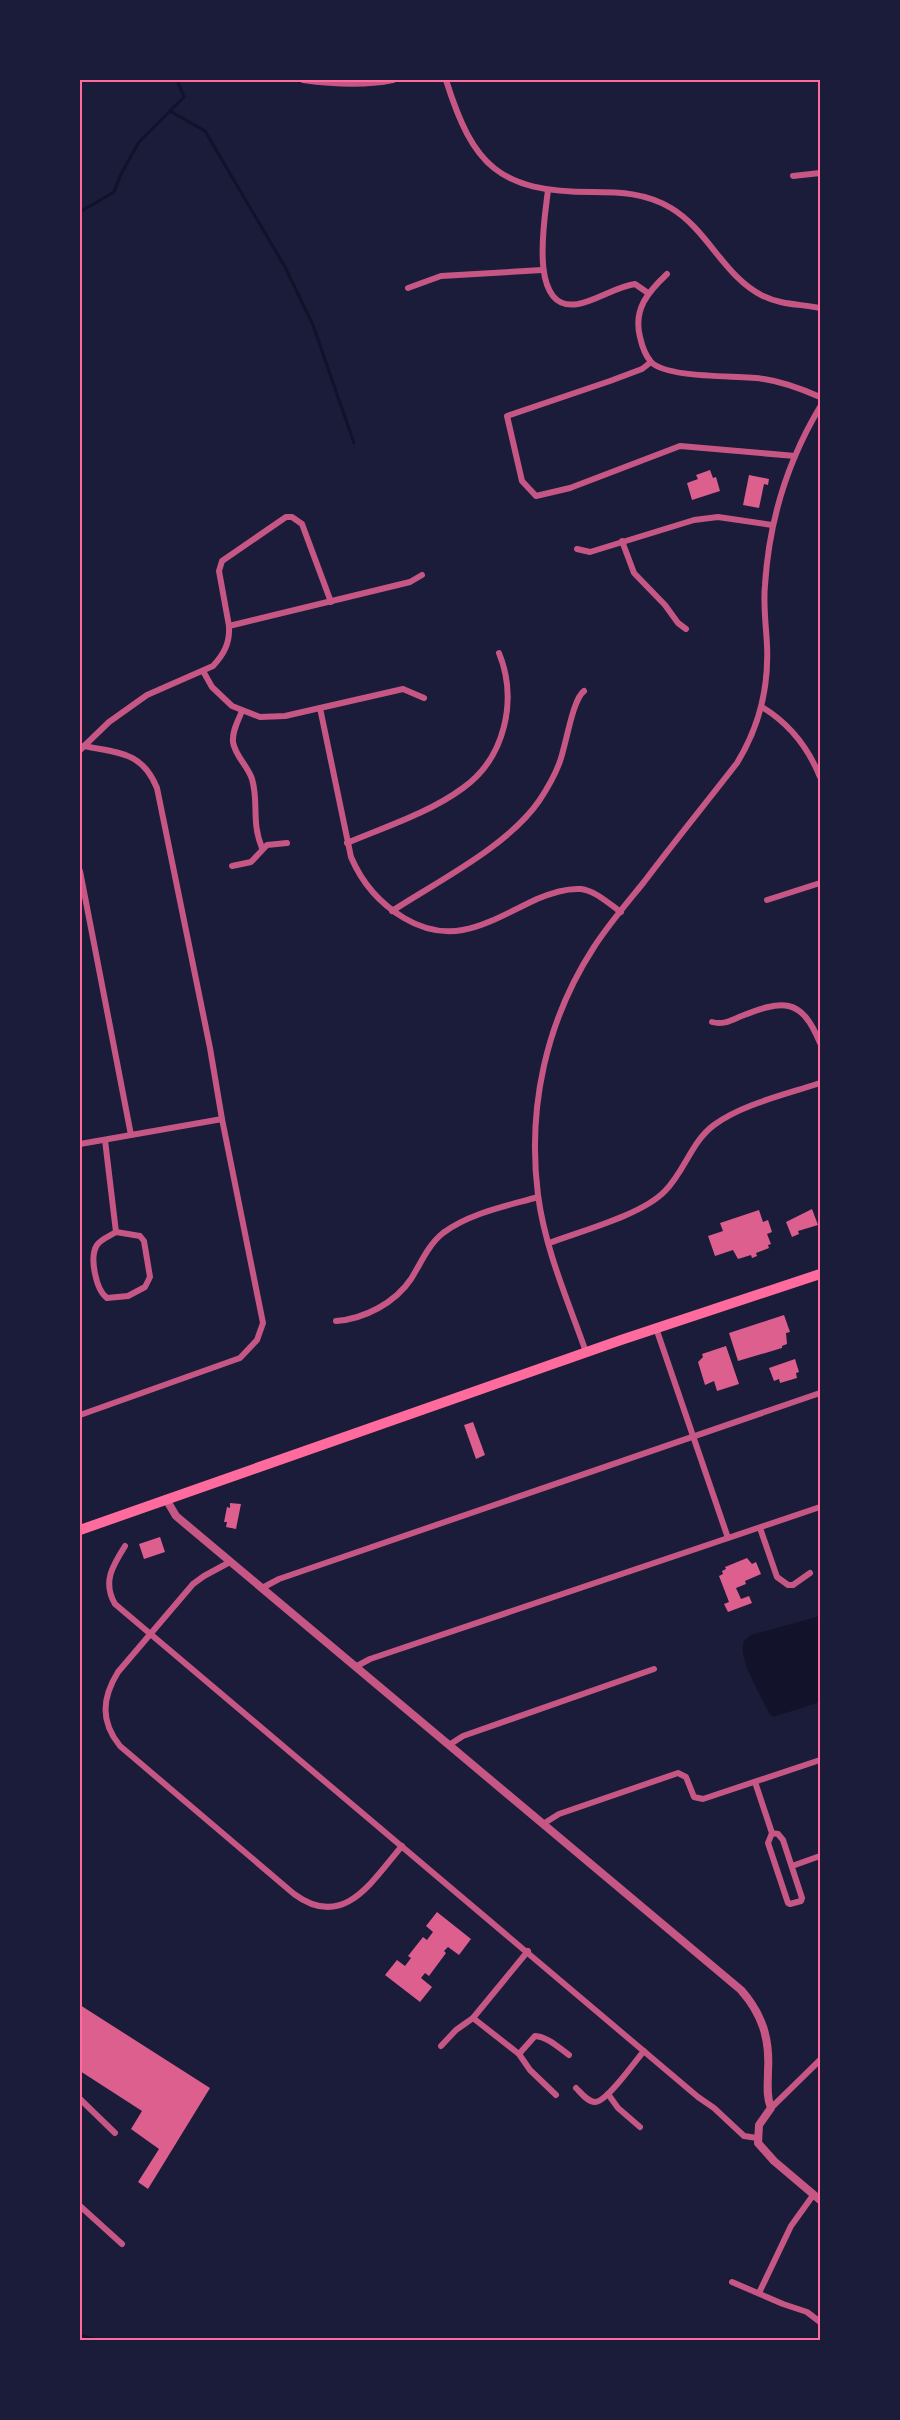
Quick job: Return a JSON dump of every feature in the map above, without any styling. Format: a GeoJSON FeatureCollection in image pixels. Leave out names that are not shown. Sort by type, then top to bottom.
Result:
{"type":"FeatureCollection","features":[{"type":"Feature","properties":{"kind":"main road"},"geometry":{"type":"LineString","coordinates":[[80,1530],[427,1410],[586,1352],[820,1274]]}},
{"type":"Feature","properties":{"kind":"street"},"geometry":{"type":"LineString","coordinates":[[303,80],[366,83],[393,80]]}},
{"type":"Feature","properties":{"kind":"street"},"geometry":{"type":"LineString","coordinates":[[446,80],[462,126],[477,151],[509,178],[520,184],[548,190],[626,193],[650,197],[662,202],[693,225],[750,288],[774,301],[820,308]]}},
{"type":"Feature","properties":{"kind":"street"},"geometry":{"type":"LineString","coordinates":[[793,176],[820,173]]}},
{"type":"Feature","properties":{"kind":"street"},"geometry":{"type":"LineString","coordinates":[[548,190],[543,227],[542,270],[550,291],[557,300],[566,304],[578,304],[635,284],[648,293]]}},
{"type":"Feature","properties":{"kind":"street"},"geometry":{"type":"LineString","coordinates":[[408,288],[441,276],[542,270]]}},
{"type":"Feature","properties":{"kind":"street"},"geometry":{"type":"LineString","coordinates":[[667,274],[648,293],[639,309],[637,327],[643,348],[651,362],[658,367],[681,373],[777,381],[820,397]]}},
{"type":"Feature","properties":{"kind":"street"},"geometry":{"type":"LineString","coordinates":[[651,362],[642,369],[507,416],[522,481],[536,496],[570,488],[680,446],[795,456]]}},
{"type":"Feature","properties":{"kind":"street"},"geometry":{"type":"LineString","coordinates":[[586,1352],[549,1243],[538,1197],[534,1146],[536,1113],[545,1057],[555,1026],[581,969],[621,912],[737,763],[752,736],[762,707],[767,663],[765,588],[772,525],[795,456],[820,407]]}},
{"type":"Feature","properties":{"kind":"street"},"geometry":{"type":"LineString","coordinates":[[82,748],[109,722],[147,695],[213,666],[224,652],[230,636],[219,571],[222,561],[286,517],[292,517],[302,524],[332,602]]}},
{"type":"Feature","properties":{"kind":"street"},"geometry":{"type":"LineString","coordinates":[[577,549],[590,552],[672,525],[718,517],[772,525]]}},
{"type":"Feature","properties":{"kind":"street"},"geometry":{"type":"LineString","coordinates":[[622,541],[634,573],[686,629]]}},
{"type":"Feature","properties":{"kind":"street"},"geometry":{"type":"LineString","coordinates":[[229,626],[413,581],[422,575]]}},
{"type":"Feature","properties":{"kind":"street"},"geometry":{"type":"LineString","coordinates":[[347,843],[435,804],[461,790],[479,773],[494,752],[504,729],[508,694],[499,653]]}},
{"type":"Feature","properties":{"kind":"street"},"geometry":{"type":"LineString","coordinates":[[203,671],[221,697],[242,711],[260,717],[272,718],[403,689],[424,698]]}},
{"type":"Feature","properties":{"kind":"street"},"geometry":{"type":"LineString","coordinates":[[392,911],[503,838],[537,803],[560,763],[576,699],[584,691]]}},
{"type":"Feature","properties":{"kind":"street"},"geometry":{"type":"LineString","coordinates":[[762,707],[777,716],[795,734],[812,756],[820,777]]}},
{"type":"Feature","properties":{"kind":"street"},"geometry":{"type":"LineString","coordinates":[[320,708],[347,843],[358,873],[378,900],[392,911],[424,928],[448,933],[461,932],[547,895],[570,889],[592,892],[621,912]]}},
{"type":"Feature","properties":{"kind":"street"},"geometry":{"type":"LineString","coordinates":[[242,711],[233,739],[234,747],[248,767],[253,780],[254,818],[262,848]]}},
{"type":"Feature","properties":{"kind":"street"},"geometry":{"type":"LineString","coordinates":[[80,1415],[230,1362],[246,1353],[257,1340],[263,1323],[157,788],[147,770],[132,757],[122,752],[82,748]]}},
{"type":"Feature","properties":{"kind":"street"},"geometry":{"type":"LineString","coordinates":[[232,866],[251,862],[267,845],[287,843]]}},
{"type":"Feature","properties":{"kind":"street"},"geometry":{"type":"LineString","coordinates":[[80,871],[131,1135]]}},
{"type":"Feature","properties":{"kind":"street"},"geometry":{"type":"LineString","coordinates":[[767,900],[820,883]]}},
{"type":"Feature","properties":{"kind":"street"},"geometry":{"type":"LineString","coordinates":[[712,1022],[723,1023],[765,1007],[786,1006],[806,1015],[820,1043]]}},
{"type":"Feature","properties":{"kind":"street"},"geometry":{"type":"LineString","coordinates":[[549,1243],[643,1208],[655,1200],[675,1179],[694,1145],[704,1134],[734,1113],[820,1083]]}},
{"type":"Feature","properties":{"kind":"street"},"geometry":{"type":"LineString","coordinates":[[80,1144],[222,1119]]}},
{"type":"Feature","properties":{"kind":"street"},"geometry":{"type":"LineString","coordinates":[[105,1140],[116,1232]]}},
{"type":"Feature","properties":{"kind":"street"},"geometry":{"type":"LineString","coordinates":[[336,1321],[356,1318],[391,1299],[409,1281],[432,1244],[453,1226],[493,1210],[538,1197]]}},
{"type":"Feature","properties":{"kind":"street"},"geometry":{"type":"LineString","coordinates":[[116,1232],[140,1236],[144,1241],[150,1277],[145,1287],[128,1296],[108,1298],[100,1294],[93,1253],[99,1242],[116,1232]]}},
{"type":"Feature","properties":{"kind":"street"},"geometry":{"type":"LineString","coordinates":[[656,1328],[728,1538]]}},
{"type":"Feature","properties":{"kind":"street"},"geometry":{"type":"LineString","coordinates":[[262,1588],[289,1575],[820,1393]]}},
{"type":"Feature","properties":{"kind":"street"},"geometry":{"type":"LineString","coordinates":[[166,1499],[176,1516],[741,1990],[750,2000],[762,2021],[766,2034],[769,2055],[767,2096],[771,2108]]}},
{"type":"Feature","properties":{"kind":"street"},"geometry":{"type":"LineString","coordinates":[[355,1667],[370,1659],[820,1507]]}},
{"type":"Feature","properties":{"kind":"street"},"geometry":{"type":"LineString","coordinates":[[760,1528],[777,1577],[782,1582],[794,1585],[810,1573]]}},
{"type":"Feature","properties":{"kind":"street"},"geometry":{"type":"LineString","coordinates":[[125,1546],[110,1573],[108,1584],[115,1604],[714,2108],[744,2136],[757,2138]]}},
{"type":"Feature","properties":{"kind":"street"},"geometry":{"type":"LineString","coordinates":[[230,1562],[193,1584],[112,1682],[106,1706],[108,1729],[120,1746],[294,1894],[315,1906],[327,1908],[345,1904],[360,1894],[402,1846]]}},
{"type":"Feature","properties":{"kind":"street"},"geometry":{"type":"LineString","coordinates":[[449,1745],[463,1736],[654,1669]]}},
{"type":"Feature","properties":{"kind":"street"},"geometry":{"type":"LineString","coordinates":[[543,1824],[559,1814],[678,1773],[686,1777],[694,1797],[698,1800],[820,1760]]}},
{"type":"Feature","properties":{"kind":"street"},"geometry":{"type":"LineString","coordinates":[[754,1782],[772,1833],[768,1843],[788,1903],[801,1901],[802,1898],[783,1840],[778,1834],[772,1833]]}},
{"type":"Feature","properties":{"kind":"street"},"geometry":{"type":"LineString","coordinates":[[792,1866],[820,1856]]}},
{"type":"Feature","properties":{"kind":"street"},"geometry":{"type":"LineString","coordinates":[[441,2046],[456,2030],[473,2018],[528,1952]]}},
{"type":"Feature","properties":{"kind":"street"},"geometry":{"type":"LineString","coordinates":[[473,2018],[519,2054],[530,2070],[556,2095]]}},
{"type":"Feature","properties":{"kind":"street"},"geometry":{"type":"LineString","coordinates":[[519,2054],[538,2035],[569,2055]]}},
{"type":"Feature","properties":{"kind":"street"},"geometry":{"type":"LineString","coordinates":[[576,2088],[593,2102],[598,2102],[608,2094],[644,2051]]}},
{"type":"Feature","properties":{"kind":"street"},"geometry":{"type":"LineString","coordinates":[[759,2294],[791,2226],[817,2197],[763,2151],[757,2138],[759,2125],[771,2108],[820,2060]]}},
{"type":"Feature","properties":{"kind":"street"},"geometry":{"type":"LineString","coordinates":[[608,2094],[618,2108],[640,2127]]}},
{"type":"Feature","properties":{"kind":"street"},"geometry":{"type":"LineString","coordinates":[[80,2099],[115,2133]]}},
{"type":"Feature","properties":{"kind":"street"},"geometry":{"type":"LineString","coordinates":[[80,2206],[122,2244]]}},
{"type":"Feature","properties":{"kind":"street"},"geometry":{"type":"LineString","coordinates":[[732,2282],[807,2312],[820,2322]]}},
{"type":"Feature","properties":{"kind":"shaded area"},"geometry":{"type":"Polygon","coordinates":[[[820,1616],[820,1702],[773,1717],[748,1670],[743,1653],[744,1643],[751,1635],[820,1616]]]}},
{"type":"Feature","properties":{"kind":"building"},"geometry":{"type":"Polygon","coordinates":[[[710,470],[713,478],[716,477],[720,491],[692,500],[687,483],[698,479],[696,475],[710,470]]]}},
{"type":"Feature","properties":{"kind":"building"},"geometry":{"type":"Polygon","coordinates":[[[749,475],[769,479],[768,485],[764,484],[759,508],[743,505],[749,475]]]}},
{"type":"Feature","properties":{"kind":"building"},"geometry":{"type":"Polygon","coordinates":[[[812,1209],[818,1225],[798,1231],[799,1234],[792,1237],[786,1222],[812,1209]]]}},
{"type":"Feature","properties":{"kind":"building"},"geometry":{"type":"Polygon","coordinates":[[[759,1210],[763,1222],[768,1220],[772,1232],[767,1234],[771,1244],[768,1245],[769,1248],[756,1253],[757,1256],[752,1258],[751,1255],[738,1259],[733,1250],[715,1256],[708,1236],[723,1231],[720,1223],[759,1210]]]}},
{"type":"Feature","properties":{"kind":"building"},"geometry":{"type":"Polygon","coordinates":[[[784,1315],[790,1332],[786,1333],[787,1344],[782,1348],[738,1361],[729,1333],[784,1315]]]}},
{"type":"Feature","properties":{"kind":"building"},"geometry":{"type":"Polygon","coordinates":[[[726,1346],[739,1384],[717,1391],[714,1381],[705,1385],[698,1362],[703,1357],[702,1354],[726,1346]]]}},
{"type":"Feature","properties":{"kind":"building"},"geometry":{"type":"Polygon","coordinates":[[[795,1359],[799,1372],[796,1373],[797,1378],[780,1383],[779,1379],[774,1381],[769,1368],[795,1359]]]}},
{"type":"Feature","properties":{"kind":"building"},"geometry":{"type":"Polygon","coordinates":[[[473,1422],[485,1455],[476,1459],[464,1425],[473,1422]]]}},
{"type":"Feature","properties":{"kind":"building"},"geometry":{"type":"Polygon","coordinates":[[[230,1503],[241,1504],[236,1529],[226,1527],[227,1522],[224,1522],[230,1503]]]}},
{"type":"Feature","properties":{"kind":"building"},"geometry":{"type":"Polygon","coordinates":[[[160,1537],[165,1552],[144,1559],[139,1544],[160,1537]]]}},
{"type":"Feature","properties":{"kind":"building"},"geometry":{"type":"Polygon","coordinates":[[[747,1558],[752,1564],[756,1562],[761,1574],[736,1588],[741,1599],[749,1596],[752,1603],[728,1612],[724,1604],[729,1602],[719,1576],[723,1574],[725,1567],[747,1558]]]}},
{"type":"Feature","properties":{"kind":"building"},"geometry":{"type":"Polygon","coordinates":[[[437,1912],[471,1939],[459,1955],[448,1947],[429,1976],[425,1973],[421,1978],[432,1987],[420,2002],[385,1975],[397,1960],[405,1966],[411,1958],[408,1956],[423,1937],[427,1940],[433,1932],[426,1926],[437,1912]]]}},
{"type":"Feature","properties":{"kind":"building"},"geometry":{"type":"Polygon","coordinates":[[[80,2005],[210,2088],[148,2189],[138,2182],[159,2149],[131,2129],[142,2111],[80,2071],[80,2005]]]}},
{"type":"Feature","properties":{"kind":"waterway"},"geometry":{"type":"LineString","coordinates":[[80,212],[114,192],[139,142],[184,97],[177,80]]}},
{"type":"Feature","properties":{"kind":"waterway"},"geometry":{"type":"LineString","coordinates":[[170,111],[205,131],[285,267],[313,325],[354,443]]}},
{"type":"Feature","properties":{"kind":"waterway"},"geometry":{"type":"LineString","coordinates":[[80,2335],[97,2340]]}}]}
